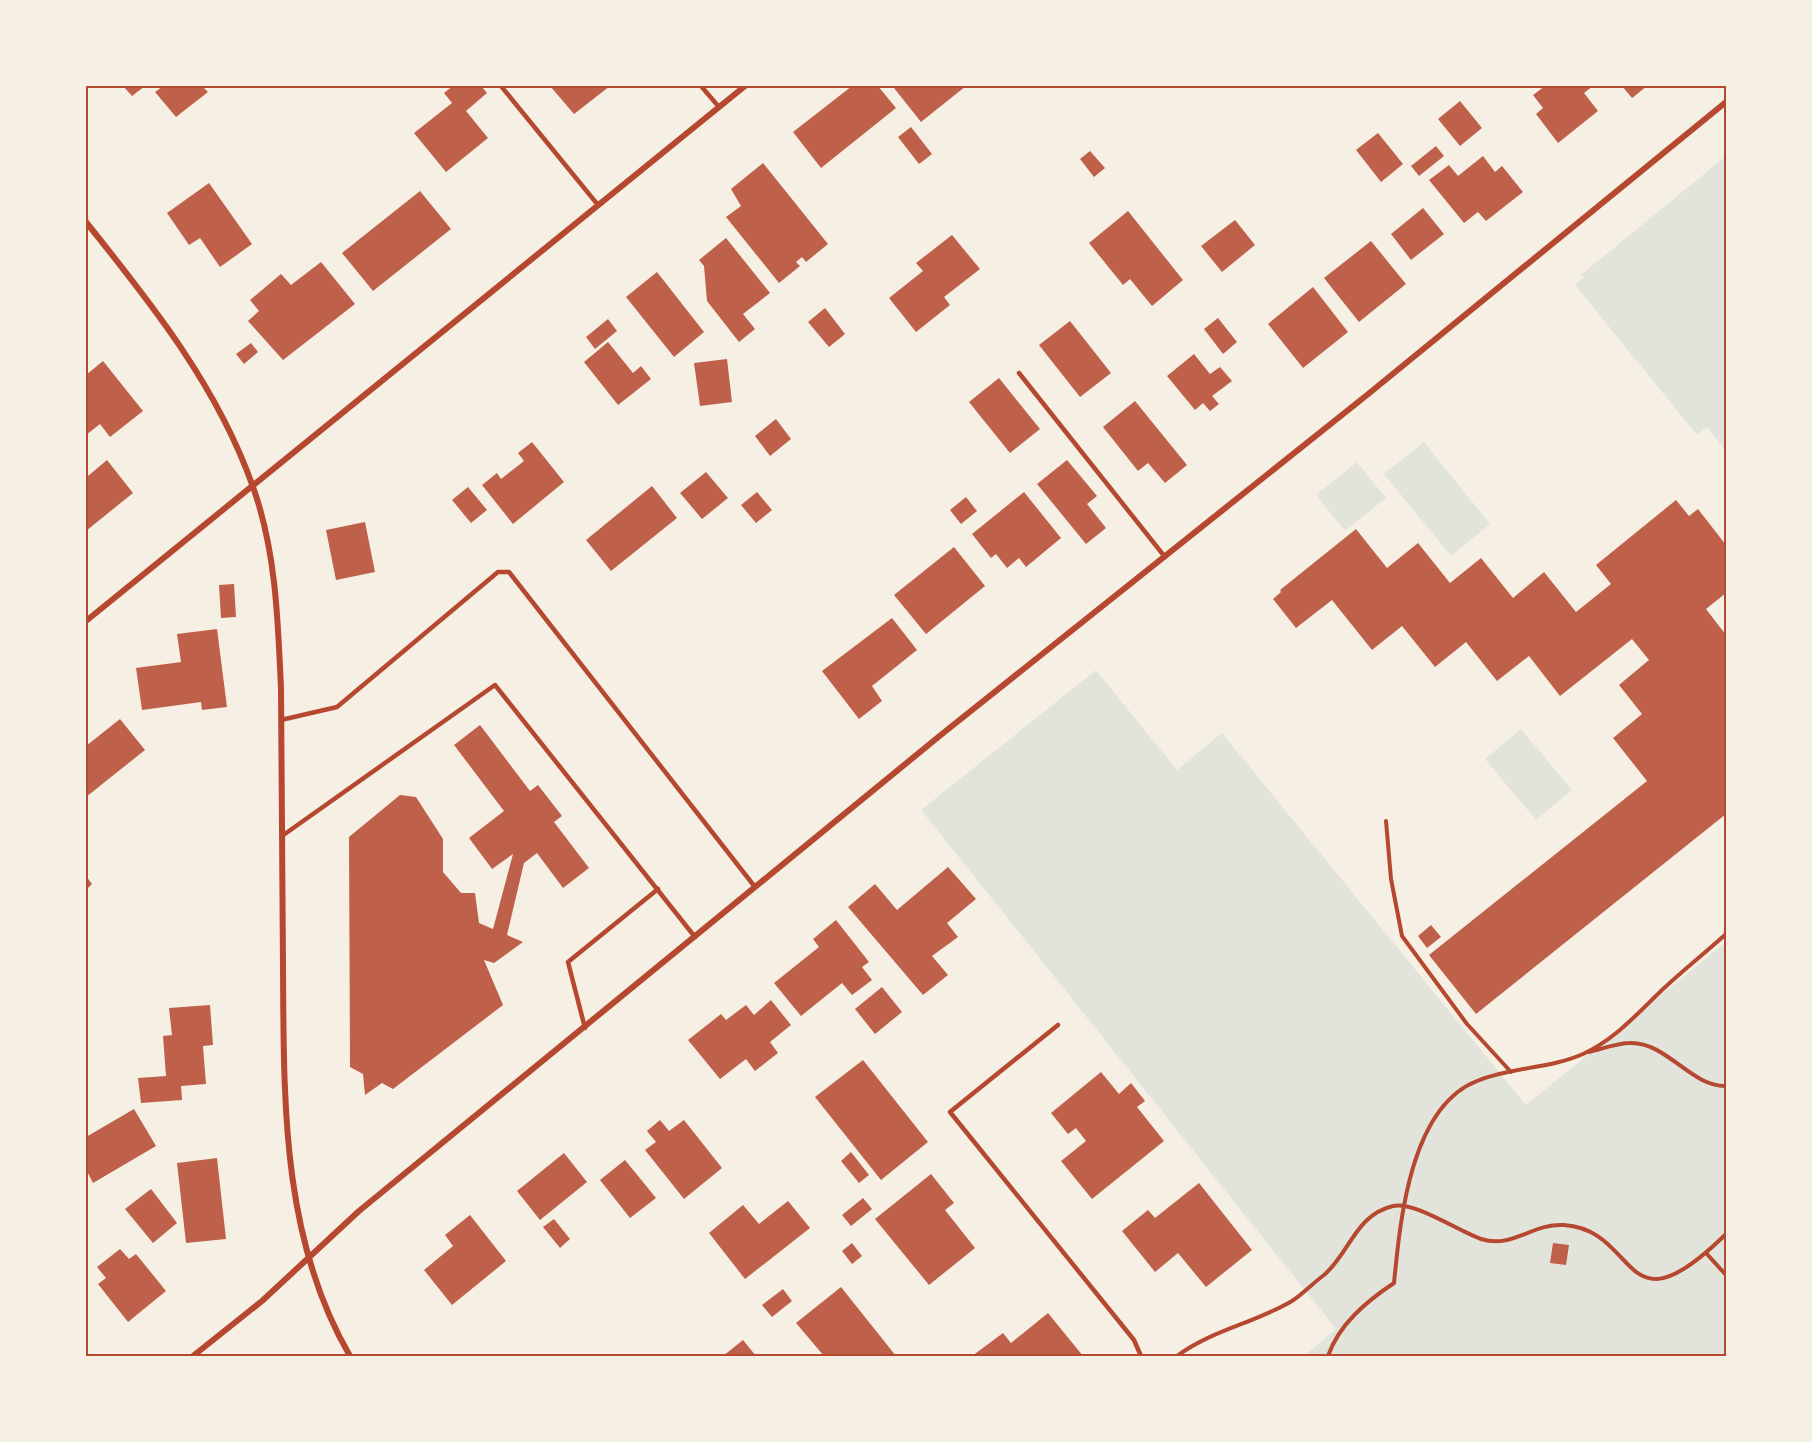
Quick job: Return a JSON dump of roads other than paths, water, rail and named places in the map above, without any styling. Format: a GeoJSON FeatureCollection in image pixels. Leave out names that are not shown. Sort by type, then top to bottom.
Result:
{"type":"FeatureCollection","features":[{"type":"Feature","properties":{"kind":"street"},"geometry":{"type":"LineString","coordinates":[[86,621],[745,86]]}},
{"type":"Feature","properties":{"kind":"street"},"geometry":{"type":"LineString","coordinates":[[193,1356],[262,1300],[359,1211],[1726,102]]}},
{"type":"Feature","properties":{"kind":"street"},"geometry":{"type":"LineString","coordinates":[[86,222],[184,352],[208,392],[253,487],[269,550],[275,588],[281,720],[285,1101],[292,1180],[309,1258],[326,1308],[350,1356]]}},
{"type":"Feature","properties":{"kind":"lane"},"geometry":{"type":"LineString","coordinates":[[501,86],[598,205]]}},
{"type":"Feature","properties":{"kind":"lane"},"geometry":{"type":"LineString","coordinates":[[701,86],[719,107]]}},
{"type":"Feature","properties":{"kind":"lane"},"geometry":{"type":"LineString","coordinates":[[1019,373],[1165,557]]}},
{"type":"Feature","properties":{"kind":"lane"},"geometry":{"type":"LineString","coordinates":[[281,720],[337,707],[498,572],[508,572],[755,888]]}},
{"type":"Feature","properties":{"kind":"lane"},"geometry":{"type":"LineString","coordinates":[[282,836],[495,685],[696,937]]}},
{"type":"Feature","properties":{"kind":"lane"},"geometry":{"type":"LineString","coordinates":[[585,1028],[568,962],[658,890]]}},
{"type":"Feature","properties":{"kind":"lane"},"geometry":{"type":"LineString","coordinates":[[1058,1025],[950,1112],[1134,1340],[1141,1356]]}}]}
